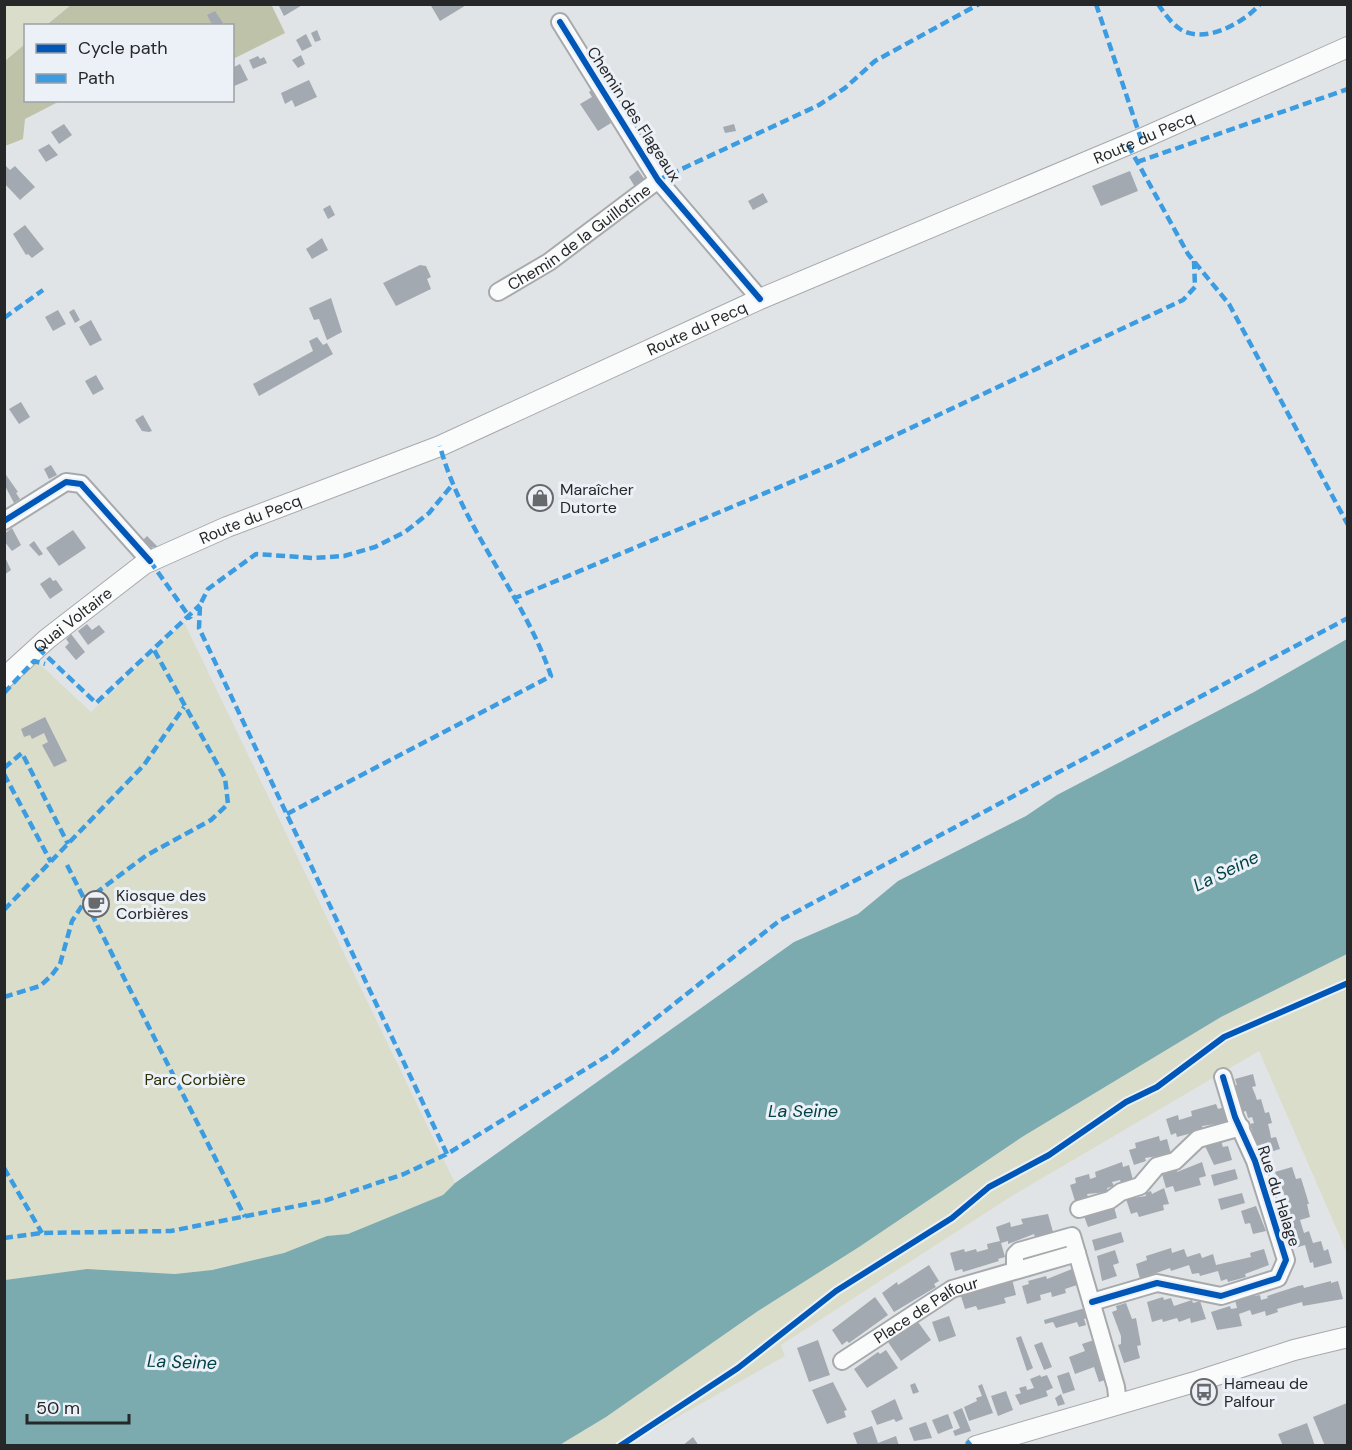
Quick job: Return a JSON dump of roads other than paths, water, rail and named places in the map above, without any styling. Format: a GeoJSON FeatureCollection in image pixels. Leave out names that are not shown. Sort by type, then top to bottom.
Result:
{"type":"FeatureCollection","features":[{"type":"Feature","properties":{"kind":"main road","name":"Route du Pecq"},"geometry":{"type":"LineString","coordinates":[[147,563],[227,527],[440,446],[760,299],[1141,139],[1347,47]]}},
{"type":"Feature","properties":{"kind":"main road","name":"Quai Voltaire"},"geometry":{"type":"LineString","coordinates":[[4,678],[47,639],[147,563]]}},
{"type":"Feature","properties":{"kind":"main road"},"geometry":{"type":"LineString","coordinates":[[976,1446],[1255,1364],[1294,1350],[1347,1337]]}},
{"type":"Feature","properties":{"kind":"main road"},"geometry":{"type":"LineString","coordinates":[[1255,1364],[1295,1358],[1347,1345]]}},
{"type":"Feature","properties":{"kind":"street","name":"Chemin des Flageaux"},"geometry":{"type":"LineString","coordinates":[[560,22],[658,180],[760,299]]}},
{"type":"Feature","properties":{"kind":"street","name":"Chemin de la Guillotine"},"geometry":{"type":"LineString","coordinates":[[498,292],[549,262],[658,180]]}},
{"type":"Feature","properties":{"kind":"street"},"geometry":{"type":"LineString","coordinates":[[4,521],[60,485],[76,482],[81,484],[147,563]]}},
{"type":"Feature","properties":{"kind":"street","name":"Rue du Halage"},"geometry":{"type":"LineString","coordinates":[[1092,1302],[1157,1283],[1221,1296],[1278,1278],[1286,1260],[1255,1161],[1222,1077]]}},
{"type":"Feature","properties":{"kind":"street"},"geometry":{"type":"LineString","coordinates":[[1079,1209],[1110,1200],[1121,1192],[1140,1186],[1157,1166],[1175,1161],[1198,1140],[1241,1127]]}},
{"type":"Feature","properties":{"kind":"street"},"geometry":{"type":"LineString","coordinates":[[1015,1270],[1015,1255],[1019,1251],[1072,1236],[1116,1387],[1118,1404]]}},
{"type":"Feature","properties":{"kind":"street","name":"Place de Palfour"},"geometry":{"type":"LineString","coordinates":[[842,1361],[952,1289],[1077,1253]]}},
{"type":"Feature","properties":{"kind":"water","name":"La Seine"},"geometry":{"type":"Polygon","coordinates":[[[1347,639],[1347,954],[1221,1017],[1022,1137],[859,1247],[758,1311],[606,1417],[558,1446],[5,1445],[5,1280],[87,1269],[175,1274],[212,1270],[284,1253],[327,1236],[348,1234],[443,1195],[455,1183],[794,942],[858,914],[898,881],[1026,816],[1057,795],[1254,692],[1347,639]]]}},
{"type":"Feature","properties":{"kind":"place","name":"Maraîcher Dutorte"},"geometry":{"type":"Point","coordinates":[540,498]}},
{"type":"Feature","properties":{"kind":"place","name":"Kiosque des Corbières"},"geometry":{"type":"Point","coordinates":[96,904]}},
{"type":"Feature","properties":{"kind":"place","name":"Hameau de Palfour"},"geometry":{"type":"Point","coordinates":[1204,1392]}},
{"type":"Feature","properties":{"kind":"park label","name":"Parc Corbière"},"geometry":{"type":"Point","coordinates":[195,1079]}}]}
